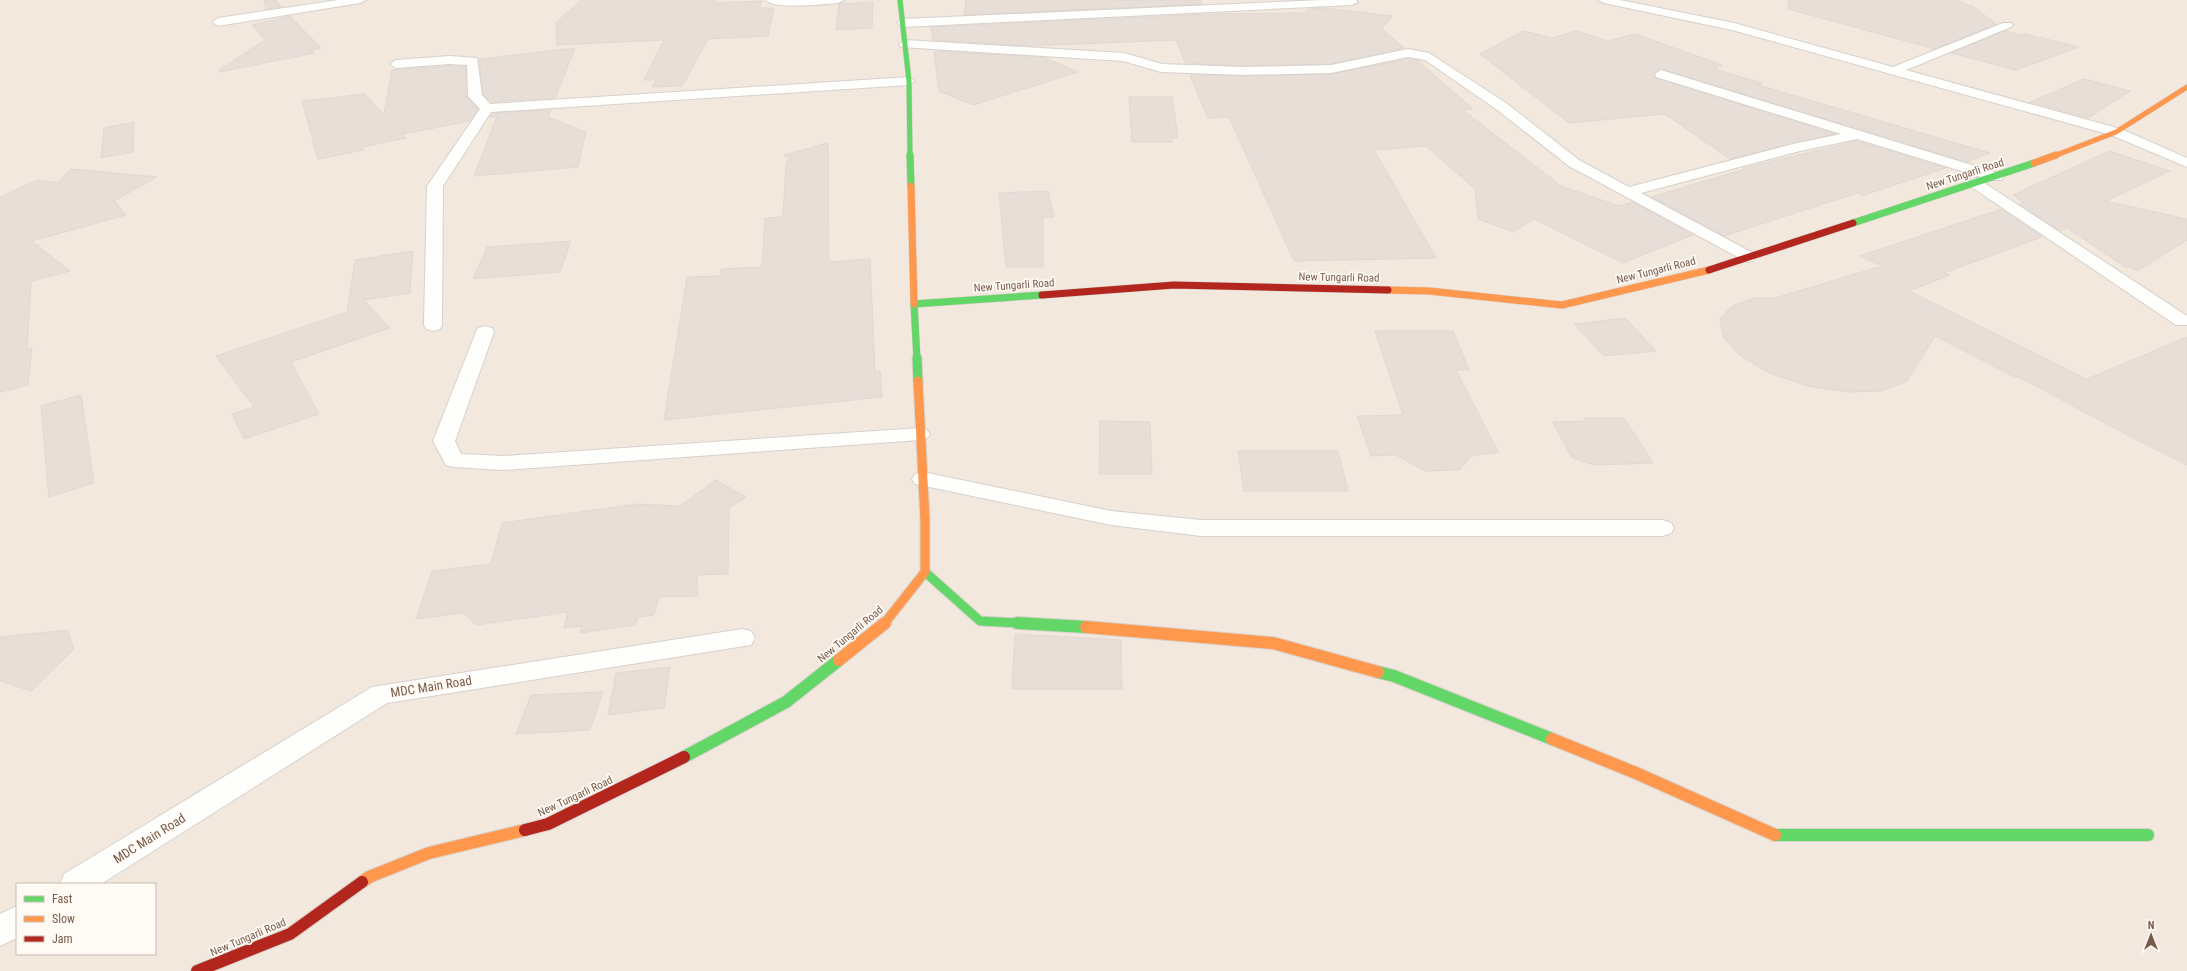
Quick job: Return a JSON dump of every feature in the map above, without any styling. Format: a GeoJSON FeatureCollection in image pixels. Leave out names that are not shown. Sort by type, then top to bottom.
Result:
{"type":"FeatureCollection","features":[{"type":"Feature","properties":{"kind":"street"},"geometry":{"type":"LineString","coordinates":[[218,22],[360,0]]}},
{"type":"Feature","properties":{"kind":"street"},"geometry":{"type":"LineString","coordinates":[[772,0],[792,2],[838,0]]}},
{"type":"Feature","properties":{"kind":"street"},"geometry":{"type":"LineString","coordinates":[[900,0],[909,81],[914,304],[923,479],[925,572],[980,621],[1116,629],[1273,643],[1394,676],[1636,773],[1774,835],[2148,835]]}},
{"type":"Feature","properties":{"kind":"street"},"geometry":{"type":"LineString","coordinates":[[1604,0],[1734,28],[2116,132],[2187,163]]}},
{"type":"Feature","properties":{"kind":"street"},"geometry":{"type":"LineString","coordinates":[[903,23],[1352,2]]}},
{"type":"Feature","properties":{"kind":"street"},"geometry":{"type":"LineString","coordinates":[[1893,71],[2006,25]]}},
{"type":"Feature","properties":{"kind":"street"},"geometry":{"type":"LineString","coordinates":[[905,44],[1124,58],[1161,68],[1243,71],[1331,69],[1408,53],[1429,57],[1501,106],[1574,163],[1746,257]]}},
{"type":"Feature","properties":{"kind":"street"},"geometry":{"type":"LineString","coordinates":[[396,64],[449,60],[473,61],[475,96],[488,108],[909,81]]}},
{"type":"Feature","properties":{"kind":"street"},"geometry":{"type":"LineString","coordinates":[[1661,74],[1996,176]]}},
{"type":"Feature","properties":{"kind":"street","name":"New Tungarli Road"},"geometry":{"type":"LineString","coordinates":[[914,304],[1174,285],[1429,291],[1562,305],[1686,277],[1996,176],[2116,132],[2187,87]]}},
{"type":"Feature","properties":{"kind":"street"},"geometry":{"type":"LineString","coordinates":[[433,325],[435,186],[488,108]]}},
{"type":"Feature","properties":{"kind":"street"},"geometry":{"type":"LineString","coordinates":[[1628,192],[1798,147],[1857,134]]}},
{"type":"Feature","properties":{"kind":"street"},"geometry":{"type":"LineString","coordinates":[[1975,183],[2182,321]]}},
{"type":"Feature","properties":{"kind":"street"},"geometry":{"type":"LineString","coordinates":[[485,332],[444,441],[454,460],[503,463],[920,434]]}},
{"type":"Feature","properties":{"kind":"street"},"geometry":{"type":"LineString","coordinates":[[923,479],[1111,518],[1201,528],[1663,528]]}},
{"type":"Feature","properties":{"kind":"street","name":"New Tungarli Road"},"geometry":{"type":"LineString","coordinates":[[197,971],[290,934],[369,877],[429,853],[548,824],[704,746],[786,702],[888,621],[925,572]]}},
{"type":"Feature","properties":{"kind":"street","name":"MDC Main Road"},"geometry":{"type":"LineString","coordinates":[[77,883],[381,694],[742,638]]}},
{"type":"Feature","properties":{"kind":"street"},"geometry":{"type":"LineString","coordinates":[[0,930],[16,921]]}},
{"type":"Feature","properties":{"kind":"shaded area"},"geometry":{"type":"Polygon","coordinates":[[[0,0],[2187,0],[2187,971],[0,971],[0,0]]]}},
{"type":"Feature","properties":{"kind":"building"},"geometry":{"type":"Polygon","coordinates":[[[264,0],[275,0],[282,7],[266,9],[264,0]]]}},
{"type":"Feature","properties":{"kind":"building"},"geometry":{"type":"Polygon","coordinates":[[[581,0],[716,0],[714,3],[762,1],[759,8],[774,8],[768,36],[708,39],[682,86],[652,87],[656,80],[644,80],[664,40],[557,45],[556,23],[581,0]]]}},
{"type":"Feature","properties":{"kind":"building"},"geometry":{"type":"Polygon","coordinates":[[[966,0],[1200,0],[1202,4],[964,15],[966,0]]]}},
{"type":"Feature","properties":{"kind":"building"},"geometry":{"type":"Polygon","coordinates":[[[1789,0],[1959,0],[1966,5],[1971,5],[1996,24],[1935,49],[1788,9],[1789,0]]]}},
{"type":"Feature","properties":{"kind":"building"},"geometry":{"type":"Polygon","coordinates":[[[873,2],[872,28],[836,30],[839,4],[873,2]]]}},
{"type":"Feature","properties":{"kind":"building"},"geometry":{"type":"Polygon","coordinates":[[[1326,8],[1392,16],[1382,29],[1404,48],[1331,64],[1243,66],[1185,63],[1176,40],[1027,46],[933,40],[931,27],[1207,14],[1305,13],[1308,9],[1326,8]]]}},
{"type":"Feature","properties":{"kind":"building"},"geometry":{"type":"Polygon","coordinates":[[[290,16],[321,48],[312,50],[315,53],[220,72],[219,70],[265,40],[252,25],[290,16]]]}},
{"type":"Feature","properties":{"kind":"building"},"geometry":{"type":"Polygon","coordinates":[[[1523,31],[1552,38],[1576,31],[1608,41],[1635,34],[1722,65],[1714,69],[1762,83],[1758,85],[1990,153],[1966,162],[1661,69],[1654,74],[1656,78],[1835,134],[1730,159],[1665,114],[1569,123],[1480,54],[1523,31]]]}},
{"type":"Feature","properties":{"kind":"building"},"geometry":{"type":"Polygon","coordinates":[[[2005,31],[2021,35],[2025,34],[2079,47],[2016,70],[1951,53],[2005,31]]]}},
{"type":"Feature","properties":{"kind":"building"},"geometry":{"type":"Polygon","coordinates":[[[575,48],[555,98],[491,102],[483,94],[479,59],[575,48]]]}},
{"type":"Feature","properties":{"kind":"building"},"geometry":{"type":"Polygon","coordinates":[[[934,51],[1043,57],[1078,72],[973,105],[939,91],[934,51]]]}},
{"type":"Feature","properties":{"kind":"building"},"geometry":{"type":"Polygon","coordinates":[[[1408,59],[1417,60],[1473,109],[1463,110],[1561,186],[1619,206],[1633,202],[1693,235],[1623,263],[1534,219],[1513,232],[1478,219],[1475,189],[1426,146],[1374,150],[1436,258],[1294,261],[1229,117],[1208,118],[1190,75],[1243,76],[1331,74],[1408,59]]]}},
{"type":"Feature","properties":{"kind":"building"},"geometry":{"type":"Polygon","coordinates":[[[466,66],[466,96],[478,109],[470,121],[403,134],[406,138],[362,147],[363,150],[318,159],[302,101],[365,94],[384,115],[392,70],[466,66]]]}},
{"type":"Feature","properties":{"kind":"building"},"geometry":{"type":"Polygon","coordinates":[[[2084,79],[2130,91],[2088,118],[2030,102],[2084,79]]]}},
{"type":"Feature","properties":{"kind":"building"},"geometry":{"type":"Polygon","coordinates":[[[1129,97],[1172,97],[1178,138],[1172,138],[1172,142],[1132,142],[1129,97]]]}},
{"type":"Feature","properties":{"kind":"building"},"geometry":{"type":"Polygon","coordinates":[[[551,110],[548,117],[586,132],[578,167],[474,176],[497,116],[489,118],[492,113],[551,110]]]}},
{"type":"Feature","properties":{"kind":"building"},"geometry":{"type":"Polygon","coordinates":[[[134,122],[133,152],[101,158],[104,128],[134,122]]]}},
{"type":"Feature","properties":{"kind":"building"},"geometry":{"type":"Polygon","coordinates":[[[1857,141],[1946,168],[1864,195],[1857,193],[1724,236],[1651,197],[1745,169],[1743,168],[1857,141]]]}},
{"type":"Feature","properties":{"kind":"building"},"geometry":{"type":"Polygon","coordinates":[[[828,143],[829,262],[870,259],[875,372],[880,371],[882,397],[664,420],[687,277],[720,276],[721,269],[762,267],[765,218],[783,217],[786,162],[791,160],[784,155],[828,143]]]}},
{"type":"Feature","properties":{"kind":"building"},"geometry":{"type":"Polygon","coordinates":[[[2109,151],[2170,171],[2106,201],[2187,219],[2187,240],[2138,271],[2131,267],[2125,267],[2067,228],[2060,231],[2019,204],[2023,202],[2013,195],[2109,151]]]}},
{"type":"Feature","properties":{"kind":"building"},"geometry":{"type":"Polygon","coordinates":[[[71,169],[157,177],[114,201],[126,215],[32,241],[70,271],[31,281],[27,349],[32,348],[28,385],[0,392],[0,197],[38,180],[58,183],[71,169]]]}},
{"type":"Feature","properties":{"kind":"building"},"geometry":{"type":"Polygon","coordinates":[[[1048,191],[1054,217],[1043,218],[1043,267],[1006,267],[999,193],[1048,191]]]}},
{"type":"Feature","properties":{"kind":"building"},"geometry":{"type":"Polygon","coordinates":[[[2002,209],[2042,237],[1944,273],[1950,275],[1909,291],[2087,379],[2187,337],[2187,465],[2019,377],[2017,378],[1935,336],[1907,381],[1882,391],[1847,392],[1807,386],[1769,373],[1739,355],[1723,337],[1720,319],[1732,306],[1755,298],[1775,298],[1882,266],[1860,256],[2002,209]]]}},
{"type":"Feature","properties":{"kind":"building"},"geometry":{"type":"Polygon","coordinates":[[[571,241],[560,272],[473,279],[487,247],[571,241]]]}},
{"type":"Feature","properties":{"kind":"building"},"geometry":{"type":"Polygon","coordinates":[[[413,251],[410,293],[364,300],[390,328],[291,362],[319,414],[244,439],[232,414],[254,407],[216,356],[347,312],[355,260],[413,251]]]}},
{"type":"Feature","properties":{"kind":"building"},"geometry":{"type":"Polygon","coordinates":[[[1625,318],[1656,351],[1604,356],[1574,324],[1625,318]]]}},
{"type":"Feature","properties":{"kind":"building"},"geometry":{"type":"Polygon","coordinates":[[[1375,331],[1453,331],[1469,370],[1456,370],[1498,452],[1471,456],[1459,470],[1425,471],[1396,455],[1371,456],[1357,416],[1403,415],[1375,331]]]}},
{"type":"Feature","properties":{"kind":"building"},"geometry":{"type":"Polygon","coordinates":[[[81,395],[94,483],[49,497],[41,406],[81,395]]]}},
{"type":"Feature","properties":{"kind":"building"},"geometry":{"type":"Polygon","coordinates":[[[1584,418],[1624,418],[1653,463],[1595,465],[1572,458],[1553,422],[1586,421],[1584,418]]]}},
{"type":"Feature","properties":{"kind":"building"},"geometry":{"type":"Polygon","coordinates":[[[1100,421],[1150,422],[1152,474],[1099,474],[1100,421]]]}},
{"type":"Feature","properties":{"kind":"building"},"geometry":{"type":"Polygon","coordinates":[[[1238,451],[1338,451],[1348,491],[1244,491],[1238,451]]]}},
{"type":"Feature","properties":{"kind":"building"},"geometry":{"type":"Polygon","coordinates":[[[716,480],[746,497],[729,508],[728,574],[697,575],[698,596],[659,597],[654,615],[638,617],[635,625],[580,633],[582,626],[564,628],[568,612],[476,625],[464,613],[416,619],[432,571],[491,564],[502,523],[637,504],[680,506],[716,480]]]}},
{"type":"Feature","properties":{"kind":"building"},"geometry":{"type":"Polygon","coordinates":[[[67,630],[74,649],[31,691],[0,681],[0,637],[67,630]]]}},
{"type":"Feature","properties":{"kind":"building"},"geometry":{"type":"Polygon","coordinates":[[[1015,634],[1121,640],[1122,689],[1012,689],[1015,634]]]}},
{"type":"Feature","properties":{"kind":"building"},"geometry":{"type":"Polygon","coordinates":[[[670,667],[664,708],[608,715],[616,673],[670,667]]]}},
{"type":"Feature","properties":{"kind":"building"},"geometry":{"type":"Polygon","coordinates":[[[603,692],[590,730],[516,734],[531,695],[603,692]]]}},
{"type":"Feature","properties":{"kind":"traffic: fast"},"geometry":{"type":"LineString","coordinates":[[900,0],[909,81],[911,186]]}},
{"type":"Feature","properties":{"kind":"traffic: fast"},"geometry":{"type":"LineString","coordinates":[[1853,223],[2034,163]]}},
{"type":"Feature","properties":{"kind":"traffic: fast"},"geometry":{"type":"LineString","coordinates":[[918,381],[914,304],[1042,295]]}},
{"type":"Feature","properties":{"kind":"traffic: fast"},"geometry":{"type":"LineString","coordinates":[[925,572],[980,621],[1086,627]]}},
{"type":"Feature","properties":{"kind":"traffic: fast"},"geometry":{"type":"LineString","coordinates":[[684,757],[786,702],[839,660]]}},
{"type":"Feature","properties":{"kind":"traffic: fast"},"geometry":{"type":"LineString","coordinates":[[1378,672],[1394,676],[1552,739]]}},
{"type":"Feature","properties":{"kind":"traffic: fast"},"geometry":{"type":"LineString","coordinates":[[1775,835],[2148,835]]}},
{"type":"Feature","properties":{"kind":"traffic: slow"},"geometry":{"type":"LineString","coordinates":[[2034,163],[2116,132],[2187,87]]}},
{"type":"Feature","properties":{"kind":"traffic: slow"},"geometry":{"type":"LineString","coordinates":[[911,186],[914,304]]}},
{"type":"Feature","properties":{"kind":"traffic: slow"},"geometry":{"type":"LineString","coordinates":[[1388,290],[1429,291],[1562,305],[1686,277],[1709,270]]}},
{"type":"Feature","properties":{"kind":"traffic: slow"},"geometry":{"type":"LineString","coordinates":[[839,660],[888,621],[925,572],[925,520],[918,381]]}},
{"type":"Feature","properties":{"kind":"traffic: slow"},"geometry":{"type":"LineString","coordinates":[[1086,627],[1273,643],[1378,672]]}},
{"type":"Feature","properties":{"kind":"traffic: slow"},"geometry":{"type":"LineString","coordinates":[[1552,739],[1636,773],[1775,835]]}},
{"type":"Feature","properties":{"kind":"traffic: slow"},"geometry":{"type":"LineString","coordinates":[[362,882],[369,877],[429,853],[525,830]]}},
{"type":"Feature","properties":{"kind":"traffic: jam"},"geometry":{"type":"LineString","coordinates":[[1709,270],[1853,223]]}},
{"type":"Feature","properties":{"kind":"traffic: jam"},"geometry":{"type":"LineString","coordinates":[[1042,295],[1174,285],[1388,290]]}},
{"type":"Feature","properties":{"kind":"traffic: jam"},"geometry":{"type":"LineString","coordinates":[[525,830],[548,824],[684,757]]}},
{"type":"Feature","properties":{"kind":"traffic: jam"},"geometry":{"type":"LineString","coordinates":[[197,971],[290,934],[362,882]]}}]}
